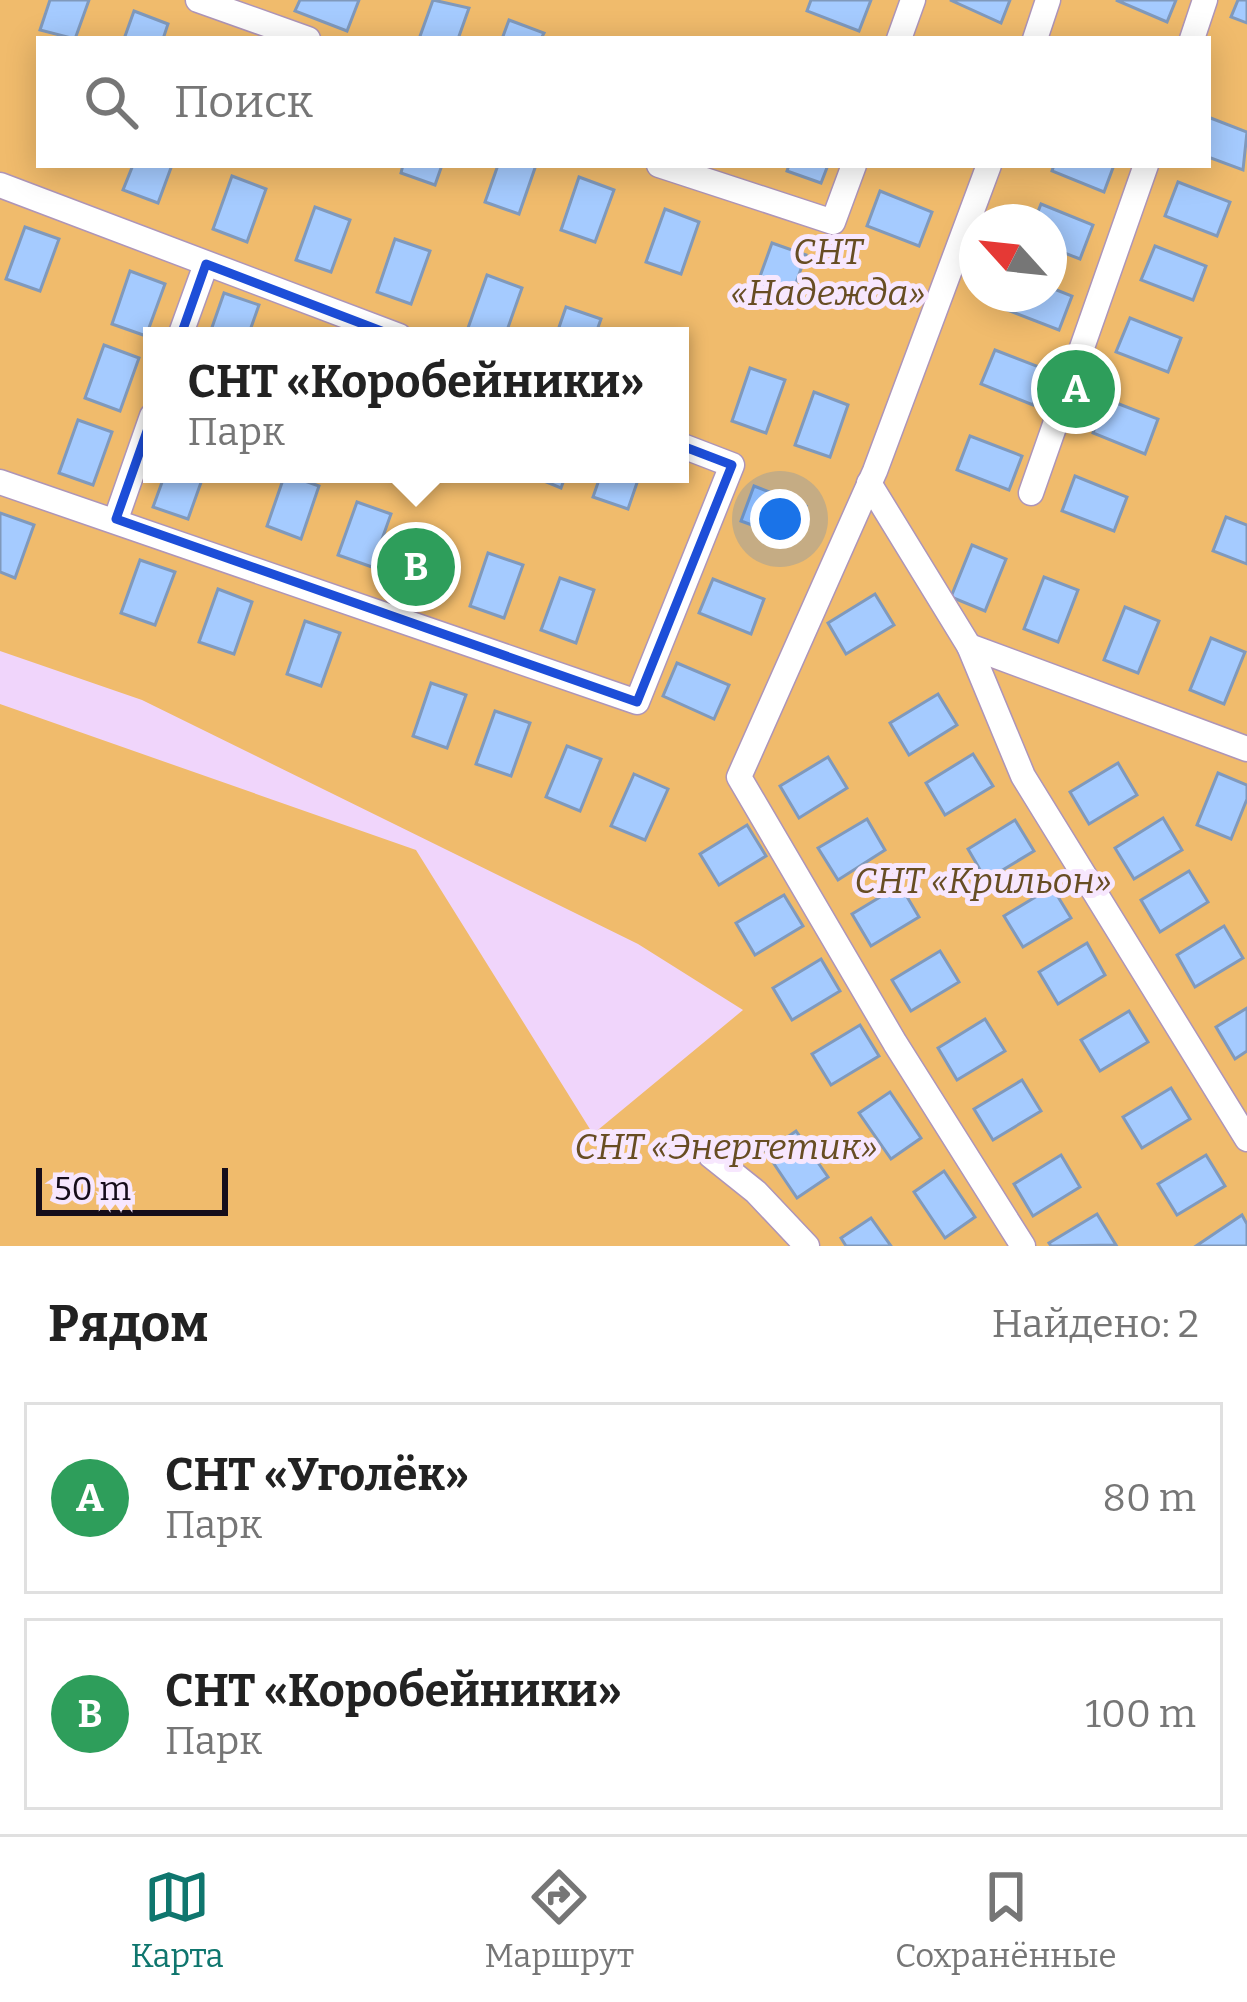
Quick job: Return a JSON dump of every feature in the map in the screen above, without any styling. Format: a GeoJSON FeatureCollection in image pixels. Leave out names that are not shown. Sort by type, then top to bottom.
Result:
{"type":"FeatureCollection","features":[{"type":"Feature","properties":{"kind":"street"},"geometry":{"type":"LineString","coordinates":[[199,0],[264,10],[303,36]]}},
{"type":"Feature","properties":{"kind":"street"},"geometry":{"type":"LineString","coordinates":[[900,36],[913,0]]}},
{"type":"Feature","properties":{"kind":"street"},"geometry":{"type":"LineString","coordinates":[[1036,36],[1048,0]]}},
{"type":"Feature","properties":{"kind":"street"},"geometry":{"type":"LineString","coordinates":[[1193,36],[1205,0]]}},
{"type":"Feature","properties":{"kind":"street"},"geometry":{"type":"LineString","coordinates":[[667,168],[833,222],[853,168]]}},
{"type":"Feature","properties":{"kind":"street"},"geometry":{"type":"LineString","coordinates":[[988,168],[869,483],[739,777],[895,1043],[1024,1246]]}},
{"type":"Feature","properties":{"kind":"street"},"geometry":{"type":"LineString","coordinates":[[1030,493],[1145,168]]}},
{"type":"Feature","properties":{"kind":"street"},"geometry":{"type":"LineString","coordinates":[[0,185],[375,327]]}},
{"type":"Feature","properties":{"kind":"street"},"geometry":{"type":"LineString","coordinates":[[183,327],[206,264]]}},
{"type":"Feature","properties":{"kind":"street"},"geometry":{"type":"LineString","coordinates":[[116,519],[143,442]]}},
{"type":"Feature","properties":{"kind":"street"},"geometry":{"type":"LineString","coordinates":[[0,482],[637,702],[732,465],[689,448]]}},
{"type":"Feature","properties":{"kind":"street"},"geometry":{"type":"LineString","coordinates":[[869,483],[969,646],[1023,776],[1247,1139]]}},
{"type":"Feature","properties":{"kind":"street"},"geometry":{"type":"LineString","coordinates":[[969,646],[1247,749]]}},
{"type":"Feature","properties":{"kind":"street"},"geometry":{"type":"LineString","coordinates":[[711,1156],[756,1192],[807,1246]]}},
{"type":"Feature","properties":{"kind":"highlighted area"},"geometry":{"type":"Polygon","coordinates":[[[206,264],[732,465],[637,702],[116,519],[206,264]]]}},
{"type":"Feature","properties":{"kind":"green space"},"geometry":{"type":"Polygon","coordinates":[[[0,0],[1247,0],[1247,1246],[0,1246],[0,704],[416,850],[593,1134],[743,1010],[638,944],[142,700],[0,651],[0,0]]]}},
{"type":"Feature","properties":{"kind":"building"},"geometry":{"type":"Polygon","coordinates":[[[50,0],[89,0],[76,36],[40,30],[50,0]]]}},
{"type":"Feature","properties":{"kind":"building"},"geometry":{"type":"Polygon","coordinates":[[[300,0],[359,0],[347,31],[295,11],[300,0]]]}},
{"type":"Feature","properties":{"kind":"building"},"geometry":{"type":"Polygon","coordinates":[[[433,0],[469,8],[459,36],[420,36],[433,0]]]}},
{"type":"Feature","properties":{"kind":"building"},"geometry":{"type":"Polygon","coordinates":[[[811,0],[871,0],[859,31],[807,11],[811,0]]]}},
{"type":"Feature","properties":{"kind":"building"},"geometry":{"type":"Polygon","coordinates":[[[950,0],[1010,0],[1001,23],[950,0]]]}},
{"type":"Feature","properties":{"kind":"building"},"geometry":{"type":"Polygon","coordinates":[[[1116,0],[1176,0],[1167,22],[1116,0]]]}},
{"type":"Feature","properties":{"kind":"building"},"geometry":{"type":"Polygon","coordinates":[[[1238,0],[1247,0],[1247,23],[1231,17],[1238,0]]]}},
{"type":"Feature","properties":{"kind":"building"},"geometry":{"type":"Polygon","coordinates":[[[134,11],[168,24],[164,36],[125,36],[134,11]]]}},
{"type":"Feature","properties":{"kind":"building"},"geometry":{"type":"Polygon","coordinates":[[[509,20],[544,33],[542,36],[503,36],[509,20]]]}},
{"type":"Feature","properties":{"kind":"building"},"geometry":{"type":"Polygon","coordinates":[[[1211,118],[1247,132],[1243,170],[1211,158],[1211,118]]]}},
{"type":"Feature","properties":{"kind":"building"},"geometry":{"type":"Polygon","coordinates":[[[132,168],[171,168],[158,203],[123,190],[132,168]]]}},
{"type":"Feature","properties":{"kind":"building"},"geometry":{"type":"Polygon","coordinates":[[[402,168],[441,168],[435,185],[401,173],[402,168]]]}},
{"type":"Feature","properties":{"kind":"building"},"geometry":{"type":"Polygon","coordinates":[[[497,168],[535,168],[519,214],[485,202],[497,168]]]}},
{"type":"Feature","properties":{"kind":"building"},"geometry":{"type":"Polygon","coordinates":[[[788,168],[827,168],[821,183],[788,168]]]}},
{"type":"Feature","properties":{"kind":"building"},"geometry":{"type":"Polygon","coordinates":[[[1053,168],[1113,168],[1104,192],[1053,168]]]}},
{"type":"Feature","properties":{"kind":"building"},"geometry":{"type":"Polygon","coordinates":[[[232,176],[266,189],[247,242],[213,229],[232,176]]]}},
{"type":"Feature","properties":{"kind":"building"},"geometry":{"type":"Polygon","coordinates":[[[579,177],[614,190],[595,242],[561,230],[579,177]]]}},
{"type":"Feature","properties":{"kind":"building"},"geometry":{"type":"Polygon","coordinates":[[[1178,182],[1230,202],[1217,236],[1165,216],[1178,182]]]}},
{"type":"Feature","properties":{"kind":"building"},"geometry":{"type":"Polygon","coordinates":[[[880,191],[932,212],[919,246],[867,226],[880,191]]]}},
{"type":"Feature","properties":{"kind":"building"},"geometry":{"type":"Polygon","coordinates":[[[315,207],[350,220],[331,272],[296,260],[315,207]]]}},
{"type":"Feature","properties":{"kind":"building"},"geometry":{"type":"Polygon","coordinates":[[[665,209],[699,222],[681,274],[646,262],[665,209]]]}},
{"type":"Feature","properties":{"kind":"building"},"geometry":{"type":"Polygon","coordinates":[[[1067,214],[1093,225],[1080,259],[1067,254],[1067,214]]]}},
{"type":"Feature","properties":{"kind":"building"},"geometry":{"type":"Polygon","coordinates":[[[25,227],[59,239],[40,291],[6,279],[25,227]]]}},
{"type":"Feature","properties":{"kind":"building"},"geometry":{"type":"Polygon","coordinates":[[[395,239],[430,251],[411,304],[377,292],[395,239]]]}},
{"type":"Feature","properties":{"kind":"building"},"geometry":{"type":"Polygon","coordinates":[[[772,243],[806,255],[787,308],[753,296],[772,243]]]}},
{"type":"Feature","properties":{"kind":"building"},"geometry":{"type":"Polygon","coordinates":[[[1155,246],[1206,266],[1193,300],[1141,280],[1155,246]]]}},
{"type":"Feature","properties":{"kind":"building"},"geometry":{"type":"Polygon","coordinates":[[[130,271],[165,284],[143,335],[112,324],[130,271]]]}},
{"type":"Feature","properties":{"kind":"building"},"geometry":{"type":"Polygon","coordinates":[[[487,275],[522,288],[508,327],[468,327],[487,275]]]}},
{"type":"Feature","properties":{"kind":"building"},"geometry":{"type":"Polygon","coordinates":[[[224,293],[259,305],[251,327],[212,327],[224,293]]]}},
{"type":"Feature","properties":{"kind":"building"},"geometry":{"type":"Polygon","coordinates":[[[566,307],[601,319],[598,327],[559,327],[566,307]]]}},
{"type":"Feature","properties":{"kind":"building"},"geometry":{"type":"Polygon","coordinates":[[[1012,312],[1066,312],[1059,330],[1012,312]]]}},
{"type":"Feature","properties":{"kind":"building"},"geometry":{"type":"Polygon","coordinates":[[[1130,318],[1181,338],[1168,372],[1116,352],[1130,318]]]}},
{"type":"Feature","properties":{"kind":"building"},"geometry":{"type":"Polygon","coordinates":[[[104,345],[139,358],[120,411],[85,398],[104,345]]]}},
{"type":"Feature","properties":{"kind":"building"},"geometry":{"type":"Polygon","coordinates":[[[995,350],[1047,370],[1033,405],[981,384],[995,350]]]}},
{"type":"Feature","properties":{"kind":"building"},"geometry":{"type":"Polygon","coordinates":[[[750,368],[785,380],[766,433],[732,421],[750,368]]]}},
{"type":"Feature","properties":{"kind":"building"},"geometry":{"type":"Polygon","coordinates":[[[814,392],[848,405],[830,457],[795,445],[814,392]]]}},
{"type":"Feature","properties":{"kind":"building"},"geometry":{"type":"Polygon","coordinates":[[[1106,399],[1158,419],[1145,454],[1093,433],[1106,399]]]}},
{"type":"Feature","properties":{"kind":"building"},"geometry":{"type":"Polygon","coordinates":[[[78,420],[112,432],[93,485],[59,473],[78,420]]]}},
{"type":"Feature","properties":{"kind":"building"},"geometry":{"type":"Polygon","coordinates":[[[970,436],[1022,456],[1009,490],[957,470],[970,436]]]}},
{"type":"Feature","properties":{"kind":"building"},"geometry":{"type":"Polygon","coordinates":[[[1075,476],[1127,497],[1114,531],[1062,511],[1075,476]]]}},
{"type":"Feature","properties":{"kind":"building"},"geometry":{"type":"Polygon","coordinates":[[[162,483],[201,483],[188,519],[153,507],[162,483]]]}},
{"type":"Feature","properties":{"kind":"building"},"geometry":{"type":"Polygon","coordinates":[[[282,483],[319,486],[301,539],[267,526],[282,483]]]}},
{"type":"Feature","properties":{"kind":"building"},"geometry":{"type":"Polygon","coordinates":[[[598,483],[637,483],[628,509],[593,497],[598,483]]]}},
{"type":"Feature","properties":{"kind":"building"},"geometry":{"type":"Polygon","coordinates":[[[754,486],[806,506],[793,540],[741,521],[754,486]]]}},
{"type":"Feature","properties":{"kind":"building"},"geometry":{"type":"Polygon","coordinates":[[[357,502],[391,514],[372,567],[338,555],[357,502]]]}},
{"type":"Feature","properties":{"kind":"building"},"geometry":{"type":"Polygon","coordinates":[[[0,513],[34,525],[15,578],[0,572],[0,513]]]}},
{"type":"Feature","properties":{"kind":"building"},"geometry":{"type":"Polygon","coordinates":[[[1226,517],[1247,525],[1247,564],[1213,551],[1226,517]]]}},
{"type":"Feature","properties":{"kind":"building"},"geometry":{"type":"Polygon","coordinates":[[[972,545],[1006,559],[985,611],[951,597],[972,545]]]}},
{"type":"Feature","properties":{"kind":"building"},"geometry":{"type":"Polygon","coordinates":[[[488,553],[523,565],[504,618],[470,606],[488,553]]]}},
{"type":"Feature","properties":{"kind":"building"},"geometry":{"type":"Polygon","coordinates":[[[140,560],[175,572],[155,625],[121,613],[140,560]]]}},
{"type":"Feature","properties":{"kind":"building"},"geometry":{"type":"Polygon","coordinates":[[[1044,577],[1078,590],[1058,642],[1024,629],[1044,577]]]}},
{"type":"Feature","properties":{"kind":"building"},"geometry":{"type":"Polygon","coordinates":[[[560,578],[594,590],[576,643],[541,630],[560,578]]]}},
{"type":"Feature","properties":{"kind":"building"},"geometry":{"type":"Polygon","coordinates":[[[713,579],[764,599],[751,634],[699,613],[713,579]]]}},
{"type":"Feature","properties":{"kind":"building"},"geometry":{"type":"Polygon","coordinates":[[[218,589],[252,602],[234,654],[199,642],[218,589]]]}},
{"type":"Feature","properties":{"kind":"building"},"geometry":{"type":"Polygon","coordinates":[[[875,594],[894,625],[846,654],[828,623],[875,594]]]}},
{"type":"Feature","properties":{"kind":"building"},"geometry":{"type":"Polygon","coordinates":[[[1125,607],[1159,621],[1138,673],[1104,660],[1125,607]]]}},
{"type":"Feature","properties":{"kind":"building"},"geometry":{"type":"Polygon","coordinates":[[[305,621],[340,633],[321,686],[287,674],[305,621]]]}},
{"type":"Feature","properties":{"kind":"building"},"geometry":{"type":"Polygon","coordinates":[[[1211,638],[1245,652],[1224,704],[1190,690],[1211,638]]]}},
{"type":"Feature","properties":{"kind":"building"},"geometry":{"type":"Polygon","coordinates":[[[677,663],[729,685],[714,719],[663,696],[677,663]]]}},
{"type":"Feature","properties":{"kind":"building"},"geometry":{"type":"Polygon","coordinates":[[[431,683],[466,695],[447,748],[413,736],[431,683]]]}},
{"type":"Feature","properties":{"kind":"building"},"geometry":{"type":"Polygon","coordinates":[[[938,694],[957,725],[909,755],[890,723],[938,694]]]}},
{"type":"Feature","properties":{"kind":"building"},"geometry":{"type":"Polygon","coordinates":[[[495,711],[530,723],[511,776],[476,764],[495,711]]]}},
{"type":"Feature","properties":{"kind":"building"},"geometry":{"type":"Polygon","coordinates":[[[567,746],[601,759],[580,811],[546,797],[567,746]]]}},
{"type":"Feature","properties":{"kind":"building"},"geometry":{"type":"Polygon","coordinates":[[[973,754],[993,786],[945,815],[926,783],[973,754]]]}},
{"type":"Feature","properties":{"kind":"building"},"geometry":{"type":"Polygon","coordinates":[[[828,757],[847,788],[799,818],[780,786],[828,757]]]}},
{"type":"Feature","properties":{"kind":"building"},"geometry":{"type":"Polygon","coordinates":[[[1118,763],[1137,795],[1089,824],[1070,792],[1118,763]]]}},
{"type":"Feature","properties":{"kind":"building"},"geometry":{"type":"Polygon","coordinates":[[[1218,773],[1247,785],[1247,799],[1231,839],[1197,825],[1218,773]]]}},
{"type":"Feature","properties":{"kind":"building"},"geometry":{"type":"Polygon","coordinates":[[[634,774],[668,789],[645,840],[611,826],[634,774]]]}},
{"type":"Feature","properties":{"kind":"building"},"geometry":{"type":"Polygon","coordinates":[[[1163,818],[1182,850],[1134,879],[1115,848],[1163,818]]]}},
{"type":"Feature","properties":{"kind":"building"},"geometry":{"type":"Polygon","coordinates":[[[867,819],[885,850],[838,880],[818,848],[867,819]]]}},
{"type":"Feature","properties":{"kind":"building"},"geometry":{"type":"Polygon","coordinates":[[[1015,820],[1034,851],[986,880],[968,849],[1015,820]]]}},
{"type":"Feature","properties":{"kind":"building"},"geometry":{"type":"Polygon","coordinates":[[[747,825],[766,856],[719,885],[700,854],[747,825]]]}},
{"type":"Feature","properties":{"kind":"building"},"geometry":{"type":"Polygon","coordinates":[[[1189,871],[1208,902],[1160,932],[1141,900],[1189,871]]]}},
{"type":"Feature","properties":{"kind":"building"},"geometry":{"type":"Polygon","coordinates":[[[900,885],[919,917],[871,946],[852,914],[900,885]]]}},
{"type":"Feature","properties":{"kind":"building"},"geometry":{"type":"Polygon","coordinates":[[[1052,887],[1071,918],[1023,947],[1004,916],[1052,887]]]}},
{"type":"Feature","properties":{"kind":"building"},"geometry":{"type":"Polygon","coordinates":[[[784,895],[803,926],[755,955],[736,923],[784,895]]]}},
{"type":"Feature","properties":{"kind":"building"},"geometry":{"type":"Polygon","coordinates":[[[1224,926],[1243,958],[1195,987],[1177,955],[1224,926]]]}},
{"type":"Feature","properties":{"kind":"building"},"geometry":{"type":"Polygon","coordinates":[[[1087,943],[1105,975],[1058,1004],[1039,972],[1087,943]]]}},
{"type":"Feature","properties":{"kind":"building"},"geometry":{"type":"Polygon","coordinates":[[[940,951],[959,982],[911,1011],[892,980],[940,951]]]}},
{"type":"Feature","properties":{"kind":"building"},"geometry":{"type":"Polygon","coordinates":[[[821,959],[840,991],[792,1020],[773,988],[821,959]]]}},
{"type":"Feature","properties":{"kind":"building"},"geometry":{"type":"Polygon","coordinates":[[[1247,1008],[1247,1051],[1235,1059],[1216,1027],[1247,1008]]]}},
{"type":"Feature","properties":{"kind":"building"},"geometry":{"type":"Polygon","coordinates":[[[1129,1011],[1148,1042],[1100,1071],[1081,1040],[1129,1011]]]}},
{"type":"Feature","properties":{"kind":"building"},"geometry":{"type":"Polygon","coordinates":[[[985,1019],[1005,1051],[957,1080],[938,1048],[985,1019]]]}},
{"type":"Feature","properties":{"kind":"building"},"geometry":{"type":"Polygon","coordinates":[[[860,1025],[879,1056],[831,1085],[812,1054],[860,1025]]]}},
{"type":"Feature","properties":{"kind":"building"},"geometry":{"type":"Polygon","coordinates":[[[1022,1080],[1041,1111],[993,1140],[974,1109],[1022,1080]]]}},
{"type":"Feature","properties":{"kind":"building"},"geometry":{"type":"Polygon","coordinates":[[[1171,1088],[1190,1119],[1142,1148],[1123,1117],[1171,1088]]]}},
{"type":"Feature","properties":{"kind":"building"},"geometry":{"type":"Polygon","coordinates":[[[890,1092],[921,1138],[891,1159],[859,1113],[890,1092]]]}},
{"type":"Feature","properties":{"kind":"building"},"geometry":{"type":"Polygon","coordinates":[[[796,1131],[828,1177],[797,1198],[766,1152],[796,1131]]]}},
{"type":"Feature","properties":{"kind":"building"},"geometry":{"type":"Polygon","coordinates":[[[1061,1155],[1080,1187],[1033,1216],[1014,1184],[1061,1155]]]}},
{"type":"Feature","properties":{"kind":"building"},"geometry":{"type":"Polygon","coordinates":[[[1206,1155],[1225,1186],[1177,1215],[1158,1184],[1206,1155]]]}},
{"type":"Feature","properties":{"kind":"building"},"geometry":{"type":"Polygon","coordinates":[[[944,1171],[975,1217],[945,1238],[914,1192],[944,1171]]]}},
{"type":"Feature","properties":{"kind":"building"},"geometry":{"type":"Polygon","coordinates":[[[1097,1214],[1116,1245],[1049,1243],[1097,1214]]]}},
{"type":"Feature","properties":{"kind":"building"},"geometry":{"type":"Polygon","coordinates":[[[1242,1215],[1247,1246],[1196,1246],[1242,1215]]]}},
{"type":"Feature","properties":{"kind":"building"},"geometry":{"type":"Polygon","coordinates":[[[871,1218],[891,1246],[846,1246],[841,1238],[871,1218]]]}},
{"type":"Feature","properties":{"kind":"place","name":"СНТ «Уголёк»"},"geometry":{"type":"Point","coordinates":[1076,389]}},
{"type":"Feature","properties":{"kind":"place","name":"СНТ «Коробейники»"},"geometry":{"type":"Point","coordinates":[416,567]}},
{"type":"Feature","properties":{"kind":"park label","name":"СНТ «Надежда»"},"geometry":{"type":"Point","coordinates":[828,272]}},
{"type":"Feature","properties":{"kind":"park label","name":"СНТ «Крильон»"},"geometry":{"type":"Point","coordinates":[983,881]}},
{"type":"Feature","properties":{"kind":"park label","name":"СНТ «Энергетик»"},"geometry":{"type":"Point","coordinates":[726,1147]}}]}
